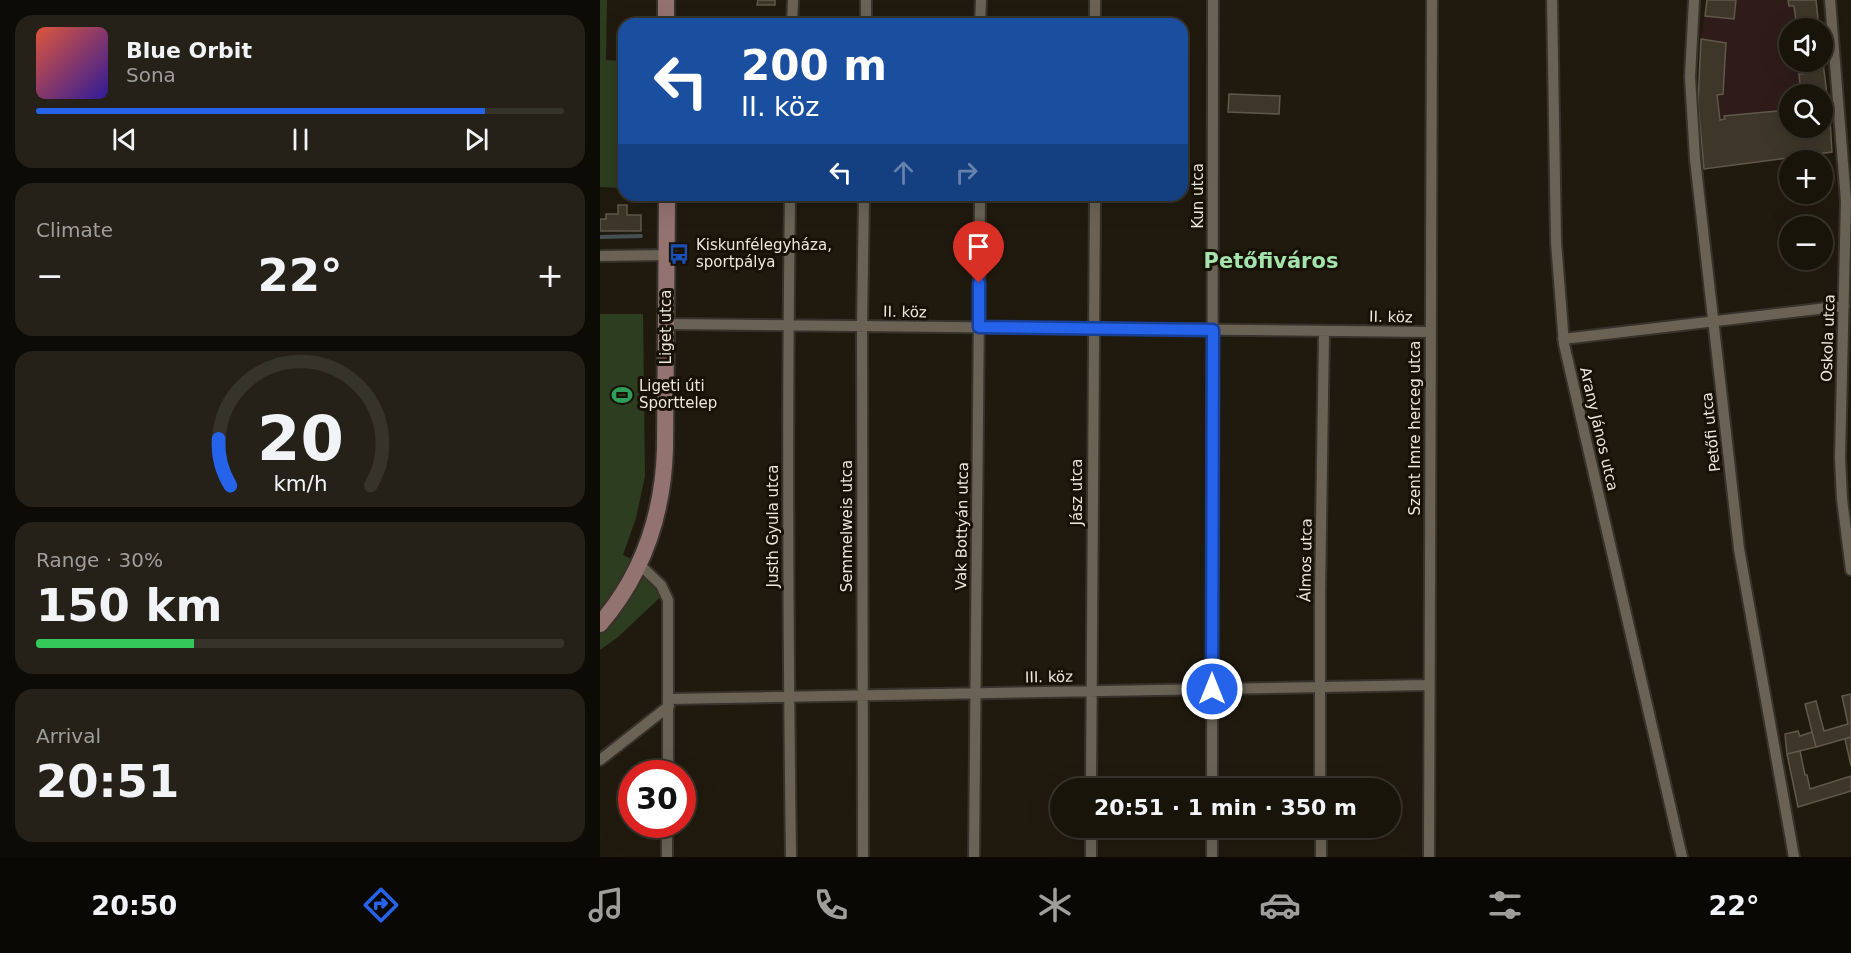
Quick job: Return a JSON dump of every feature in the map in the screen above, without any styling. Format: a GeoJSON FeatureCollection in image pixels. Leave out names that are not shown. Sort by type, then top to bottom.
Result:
{"type":"FeatureCollection","features":[{"type":"Feature","properties":{"kind":"main road"},"geometry":{"type":"LineString","coordinates":[[666,0],[666,18]]}},
{"type":"Feature","properties":{"kind":"main road","name":"Liget utca"},"geometry":{"type":"LineString","coordinates":[[600,624],[618,601],[639,564],[659,508],[664,474],[667,201]]}},
{"type":"Feature","properties":{"kind":"street"},"geometry":{"type":"LineString","coordinates":[[792,18],[793,0]]}},
{"type":"Feature","properties":{"kind":"street"},"geometry":{"type":"LineString","coordinates":[[866,18],[867,0]]}},
{"type":"Feature","properties":{"kind":"street"},"geometry":{"type":"LineString","coordinates":[[981,0],[981,18]]}},
{"type":"Feature","properties":{"kind":"street"},"geometry":{"type":"LineString","coordinates":[[1095,0],[1095,18]]}},
{"type":"Feature","properties":{"kind":"street","name":"Kun utca"},"geometry":{"type":"LineString","coordinates":[[1212,778],[1213,0]]}},
{"type":"Feature","properties":{"kind":"street","name":"Szent Imre herceg utca"},"geometry":{"type":"LineString","coordinates":[[1429,857],[1432,0]]}},
{"type":"Feature","properties":{"kind":"street","name":"Arany János utca"},"geometry":{"type":"LineString","coordinates":[[1552,0],[1556,242],[1563,339],[1683,857]]}},
{"type":"Feature","properties":{"kind":"street","name":"Petőfi utca"},"geometry":{"type":"LineString","coordinates":[[1694,0],[1690,76],[1693,124],[1740,549],[1794,857]]}},
{"type":"Feature","properties":{"kind":"street","name":"Oskola utca"},"geometry":{"type":"LineString","coordinates":[[1830,0],[1846,201],[1840,458],[1842,499],[1851,570]]}},
{"type":"Feature","properties":{"kind":"street","name":"Justh Gyula utca"},"geometry":{"type":"LineString","coordinates":[[790,201],[789,697],[792,857]]}},
{"type":"Feature","properties":{"kind":"street","name":"Semmelweis utca"},"geometry":{"type":"LineString","coordinates":[[863,857],[861,695],[864,201]]}},
{"type":"Feature","properties":{"kind":"street","name":"Vak Bottyán utca"},"geometry":{"type":"LineString","coordinates":[[974,857],[980,201]]}},
{"type":"Feature","properties":{"kind":"street","name":"Jász utca"},"geometry":{"type":"LineString","coordinates":[[1091,778],[1095,201]]}},
{"type":"Feature","properties":{"kind":"street"},"geometry":{"type":"LineString","coordinates":[[600,256],[667,255]]}},
{"type":"Feature","properties":{"kind":"street"},"geometry":{"type":"LineString","coordinates":[[1563,339],[1845,306]]}},
{"type":"Feature","properties":{"kind":"street","name":"II. köz"},"geometry":{"type":"LineString","coordinates":[[667,324],[1430,332]]}},
{"type":"Feature","properties":{"kind":"street","name":"Álmos utca"},"geometry":{"type":"LineString","coordinates":[[1320,778],[1324,331]]}},
{"type":"Feature","properties":{"kind":"street"},"geometry":{"type":"LineString","coordinates":[[639,564],[661,585],[668,600],[668,760]]}},
{"type":"Feature","properties":{"kind":"street","name":"III. köz"},"geometry":{"type":"LineString","coordinates":[[669,702],[861,695],[1429,685]]}},
{"type":"Feature","properties":{"kind":"street"},"geometry":{"type":"LineString","coordinates":[[600,760],[669,702]]}},
{"type":"Feature","properties":{"kind":"street"},"geometry":{"type":"LineString","coordinates":[[667,857],[668,838]]}},
{"type":"Feature","properties":{"kind":"street"},"geometry":{"type":"LineString","coordinates":[[1091,838],[1091,857]]}},
{"type":"Feature","properties":{"kind":"street"},"geometry":{"type":"LineString","coordinates":[[1212,838],[1212,857]]}},
{"type":"Feature","properties":{"kind":"street"},"geometry":{"type":"LineString","coordinates":[[1321,838],[1321,857]]}},
{"type":"Feature","properties":{"kind":"shaded area"},"geometry":{"type":"Polygon","coordinates":[[[1707,0],[1816,0],[1818,18],[1779,18],[1779,72],[1825,72],[1826,84],[1779,84],[1779,138],[1831,138],[1832,150],[1779,150],[1779,159],[1704,169],[1698,103],[1701,39],[1707,0]]]}},
{"type":"Feature","properties":{"kind":"green space"},"geometry":{"type":"Polygon","coordinates":[[[600,0],[607,0],[606,60],[618,61],[618,188],[600,187],[600,0]]]}},
{"type":"Feature","properties":{"kind":"green space","name":"Ligeti úti Sporttelep"},"geometry":{"type":"Polygon","coordinates":[[[600,314],[643,314],[645,476],[636,518],[623,555],[640,563],[669,589],[618,637],[600,650],[600,314]]]}},
{"type":"Feature","properties":{"kind":"building"},"geometry":{"type":"Polygon","coordinates":[[[758,0],[775,0],[775,5],[757,5],[758,0]]]}},
{"type":"Feature","properties":{"kind":"building"},"geometry":{"type":"Polygon","coordinates":[[[1707,0],[1736,0],[1734,19],[1705,16],[1707,0]]]}},
{"type":"Feature","properties":{"kind":"building"},"geometry":{"type":"Polygon","coordinates":[[[1788,0],[1816,0],[1818,18],[1796,18],[1794,6],[1789,6],[1788,0]]]}},
{"type":"Feature","properties":{"kind":"building"},"geometry":{"type":"Polygon","coordinates":[[[1701,39],[1726,43],[1723,94],[1717,95],[1720,120],[1725,119],[1724,116],[1779,111],[1779,138],[1831,138],[1832,150],[1779,150],[1779,159],[1704,169],[1698,103],[1701,39]]]}},
{"type":"Feature","properties":{"kind":"building"},"geometry":{"type":"Polygon","coordinates":[[[1803,72],[1824,72],[1826,84],[1800,84],[1799,74],[1803,74],[1803,72]]]}},
{"type":"Feature","properties":{"kind":"building"},"geometry":{"type":"Polygon","coordinates":[[[1229,94],[1280,96],[1279,114],[1228,112],[1229,94]]]}},
{"type":"Feature","properties":{"kind":"building"},"geometry":{"type":"Polygon","coordinates":[[[618,205],[627,205],[627,215],[641,215],[641,231],[600,231],[600,219],[606,219],[606,214],[618,214],[618,205]]]}},
{"type":"Feature","properties":{"kind":"building"},"geometry":{"type":"Polygon","coordinates":[[[1851,694],[1851,737],[1816,747],[1805,704],[1816,701],[1824,731],[1848,724],[1842,696],[1851,694]]]}},
{"type":"Feature","properties":{"kind":"building"},"geometry":{"type":"Polygon","coordinates":[[[1798,731],[1800,736],[1812,732],[1816,747],[1787,754],[1785,734],[1798,731]]]}},
{"type":"Feature","properties":{"kind":"building"},"geometry":{"type":"Polygon","coordinates":[[[1851,737],[1851,766],[1845,739],[1851,737]]]}},
{"type":"Feature","properties":{"kind":"building"},"geometry":{"type":"Polygon","coordinates":[[[1800,751],[1810,789],[1851,776],[1851,791],[1798,807],[1787,754],[1800,751]]]}},
{"type":"Feature","properties":{"kind":"waterway"},"geometry":{"type":"LineString","coordinates":[[600,237],[641,236]]}},
{"type":"Feature","properties":{"kind":"place","name":"Kiskunfélegyháza, sportpálya"},"geometry":{"type":"Point","coordinates":[679,254]}},
{"type":"Feature","properties":{"kind":"place","name":"Ligeti úti Sporttelep"},"geometry":{"type":"Point","coordinates":[622,395]}},
{"type":"Feature","properties":{"kind":"district","name":"Petőfiváros"},"geometry":{"type":"Point","coordinates":[1271,261]}},
{"type":"Feature","properties":{"kind":"route"},"geometry":{"type":"LineString","coordinates":[[979,283],[979,327],[1213,330],[1212,689]]}}]}
